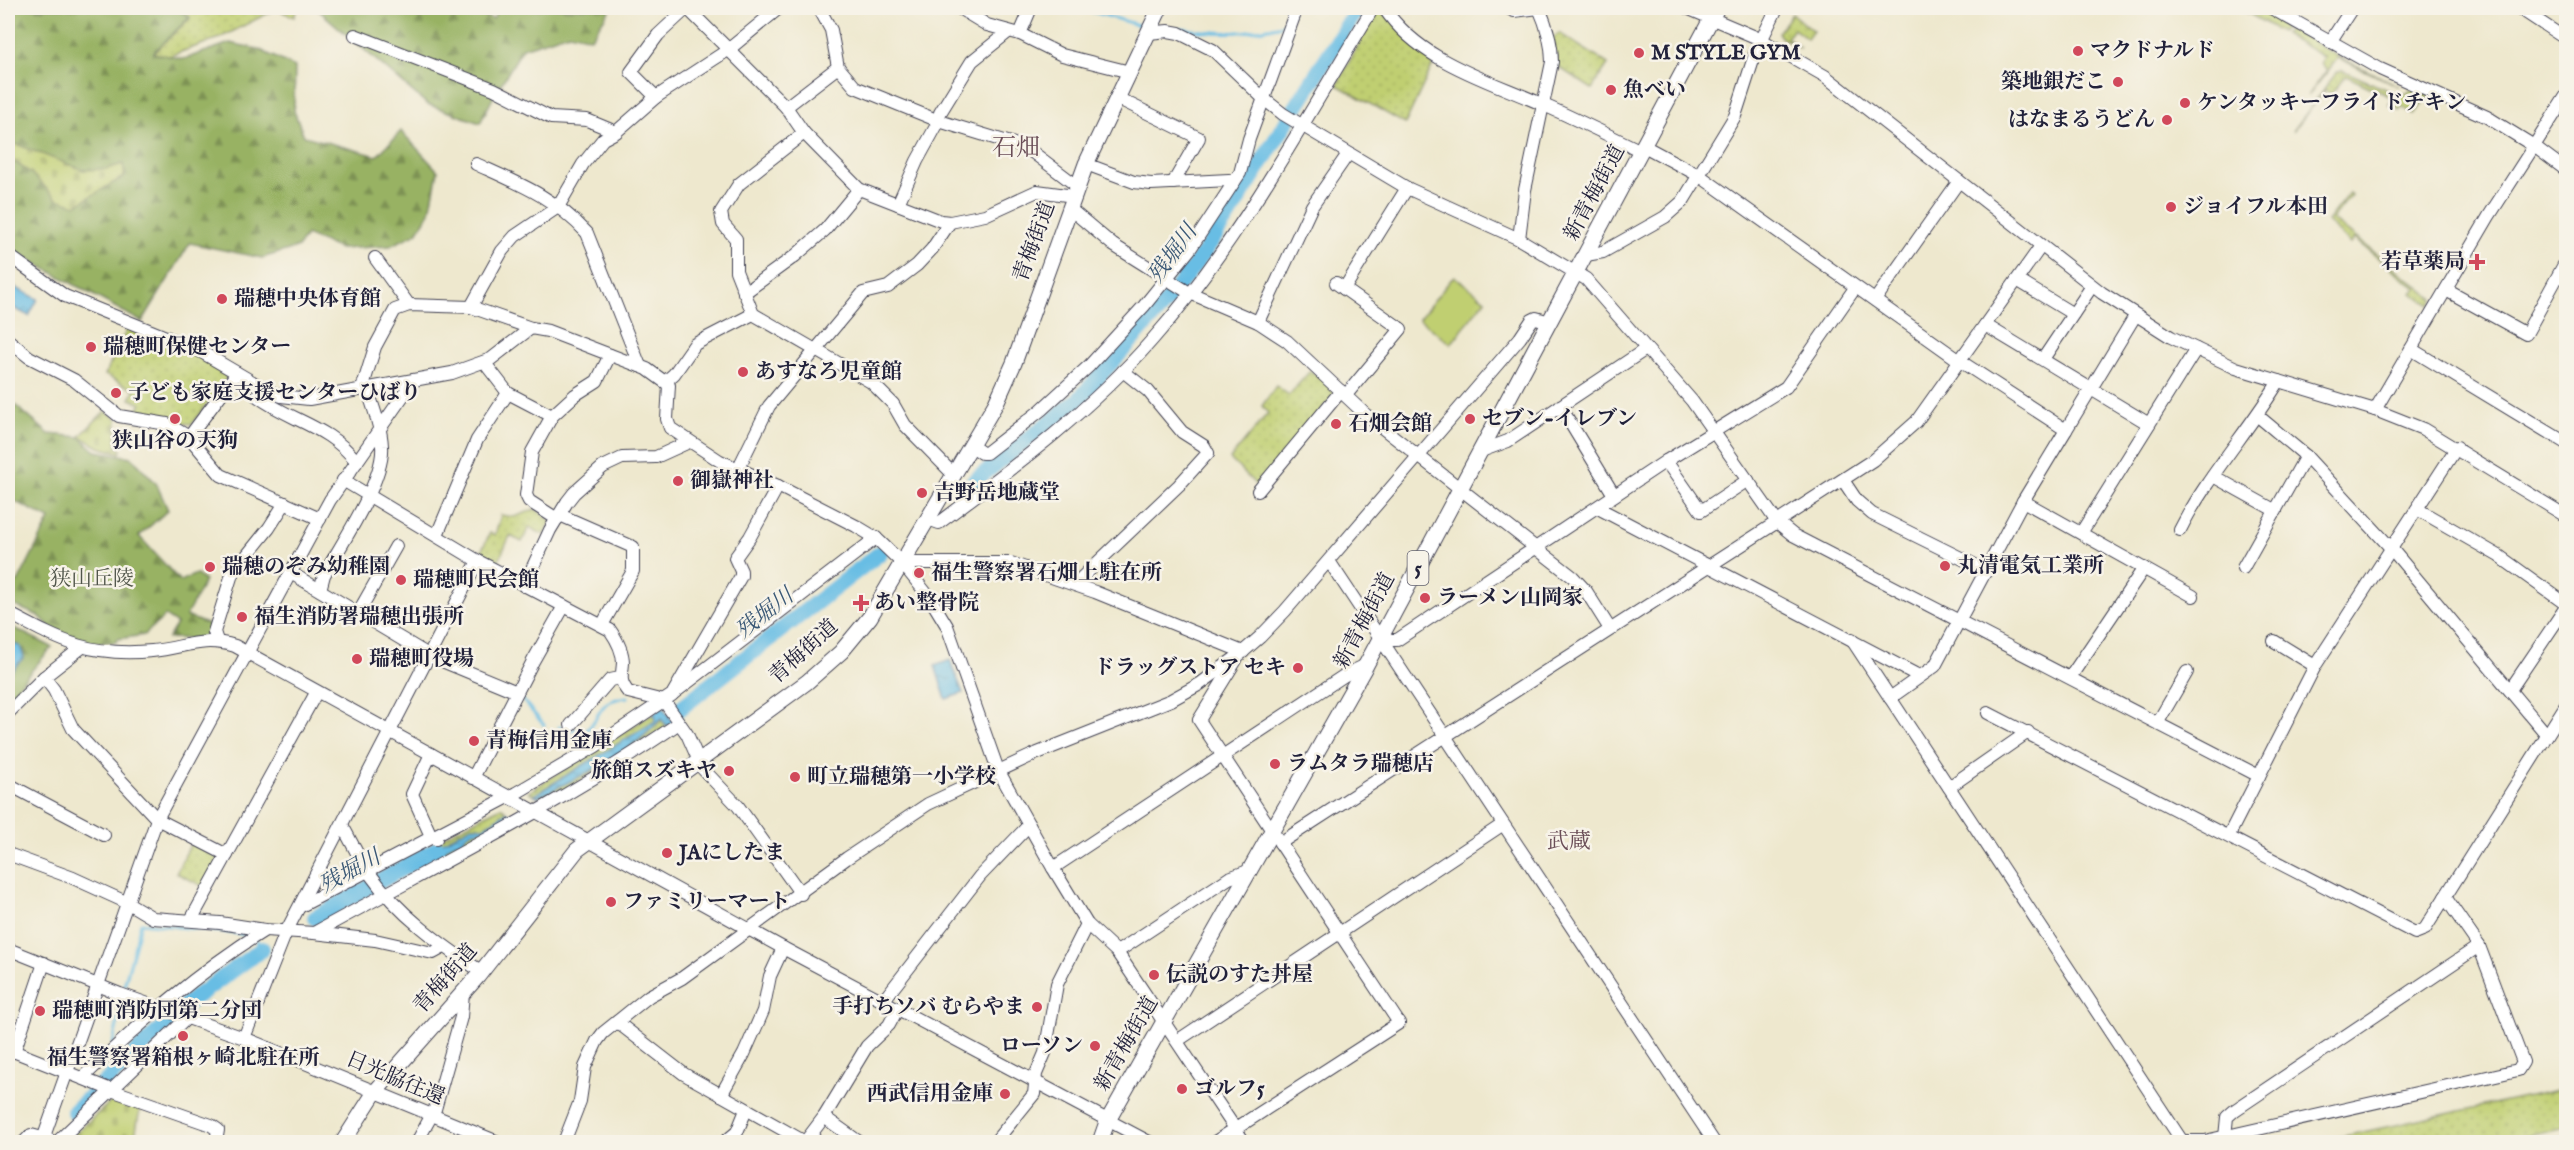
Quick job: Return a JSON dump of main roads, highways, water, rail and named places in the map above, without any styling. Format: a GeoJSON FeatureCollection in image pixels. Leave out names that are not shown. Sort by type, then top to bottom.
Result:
{"type":"FeatureCollection","features":[{"type":"Feature","properties":{"kind":"main road","name":"青梅街道"},"geometry":{"type":"LineString","coordinates":[[343,1143],[375,1092],[482,972],[566,863],[589,840],[700,762],[812,678],[834,659],[870,617],[972,446],[1009,376],[1086,164],[1160,8]]}},
{"type":"Feature","properties":{"kind":"main road","name":"新青梅街道"},"geometry":{"type":"LineString","coordinates":[[1089,1143],[1107,1122],[1251,870],[1277,837],[1366,665],[1714,13]]}},
{"type":"Feature","properties":{"kind":"main road","name":"新青梅街道"},"geometry":{"type":"LineString","coordinates":[[1100,1143],[1107,1122]]}},
{"type":"Feature","properties":{"kind":"water"},"geometry":{"type":"Polygon","coordinates":[[[8,284],[38,299],[29,316],[8,305],[8,284]]]}},
{"type":"Feature","properties":{"kind":"water"},"geometry":{"type":"Polygon","coordinates":[[[8,645],[20,646],[24,657],[8,675],[8,645]]]}},
{"type":"Feature","properties":{"kind":"water"},"geometry":{"type":"Polygon","coordinates":[[[950,660],[963,693],[946,699],[935,666],[950,660]]]}},
{"type":"Feature","properties":{"kind":"water"},"geometry":{"type":"Polygon","coordinates":[[[662,706],[674,723],[667,726],[661,719],[648,732],[604,764],[538,797],[534,795],[654,722],[656,717],[653,714],[662,706]]]}},
{"type":"Feature","properties":{"kind":"water"},"geometry":{"type":"Polygon","coordinates":[[[507,812],[512,815],[486,830],[473,831],[466,835],[464,840],[454,843],[445,850],[441,843],[472,826],[484,827],[507,812]]]}},
{"type":"Feature","properties":{"kind":"waterway"},"geometry":{"type":"LineString","coordinates":[[1080,8],[1145,27]]}},
{"type":"Feature","properties":{"kind":"waterway","name":"残堀川"},"geometry":{"type":"LineString","coordinates":[[973,482],[1078,400],[1167,301],[1203,254],[1228,216],[1358,8]]}},
{"type":"Feature","properties":{"kind":"waterway"},"geometry":{"type":"LineString","coordinates":[[1181,28],[1209,32],[1234,32],[1259,30],[1286,24]]}},
{"type":"Feature","properties":{"kind":"waterway","name":"残堀川"},"geometry":{"type":"LineString","coordinates":[[678,710],[880,553]]}},
{"type":"Feature","properties":{"kind":"waterway"},"geometry":{"type":"LineString","coordinates":[[520,697],[544,725]]}},
{"type":"Feature","properties":{"kind":"waterway"},"geometry":{"type":"LineString","coordinates":[[559,727],[585,732],[605,705],[610,701],[628,697]]}},
{"type":"Feature","properties":{"kind":"waterway","name":"残堀川"},"geometry":{"type":"LineString","coordinates":[[315,918],[438,848]]}},
{"type":"Feature","properties":{"kind":"waterway"},"geometry":{"type":"LineString","coordinates":[[124,986],[141,923],[250,935]]}},
{"type":"Feature","properties":{"kind":"waterway"},"geometry":{"type":"LineString","coordinates":[[257,941],[262,949]]}},
{"type":"Feature","properties":{"kind":"waterway","name":"残堀川"},"geometry":{"type":"LineString","coordinates":[[74,1112],[189,1002],[262,949]]}},
{"type":"Feature","properties":{"kind":"waterway"},"geometry":{"type":"LineString","coordinates":[[113,1043],[122,1003]]}},
{"type":"Feature","properties":{"kind":"place","name":"マクドナルド"},"geometry":{"type":"Point","coordinates":[2078,51]}},
{"type":"Feature","properties":{"kind":"place","name":"M STYLE GYM"},"geometry":{"type":"Point","coordinates":[1639,53]}},
{"type":"Feature","properties":{"kind":"place","name":"築地銀だこ"},"geometry":{"type":"Point","coordinates":[2118,82]}},
{"type":"Feature","properties":{"kind":"place","name":"魚べい"},"geometry":{"type":"Point","coordinates":[1611,90]}},
{"type":"Feature","properties":{"kind":"place","name":"ケンタッキーフライドチキン"},"geometry":{"type":"Point","coordinates":[2185,103]}},
{"type":"Feature","properties":{"kind":"place","name":"はなまるうどん"},"geometry":{"type":"Point","coordinates":[2167,120]}},
{"type":"Feature","properties":{"kind":"place","name":"ジョイフル本田"},"geometry":{"type":"Point","coordinates":[2171,207]}},
{"type":"Feature","properties":{"kind":"place","name":"若草薬局"},"geometry":{"type":"Point","coordinates":[2477,262]}},
{"type":"Feature","properties":{"kind":"place","name":"瑞穂中央体育館"},"geometry":{"type":"Point","coordinates":[222,299]}},
{"type":"Feature","properties":{"kind":"place","name":"瑞穂町保健センター"},"geometry":{"type":"Point","coordinates":[91,347]}},
{"type":"Feature","properties":{"kind":"place","name":"あすなろ児童館"},"geometry":{"type":"Point","coordinates":[743,372]}},
{"type":"Feature","properties":{"kind":"place","name":"子ども家庭支援センターひばり"},"geometry":{"type":"Point","coordinates":[116,393]}},
{"type":"Feature","properties":{"kind":"place","name":"狭山谷の天狗"},"geometry":{"type":"Point","coordinates":[175,419]}},
{"type":"Feature","properties":{"kind":"place","name":"セブン-イレブン"},"geometry":{"type":"Point","coordinates":[1470,419]}},
{"type":"Feature","properties":{"kind":"place","name":"石畑会館"},"geometry":{"type":"Point","coordinates":[1336,424]}},
{"type":"Feature","properties":{"kind":"place","name":"御嶽神社"},"geometry":{"type":"Point","coordinates":[678,481]}},
{"type":"Feature","properties":{"kind":"place","name":"吉野岳地蔵堂"},"geometry":{"type":"Point","coordinates":[922,493]}},
{"type":"Feature","properties":{"kind":"place","name":"丸清電気工業所"},"geometry":{"type":"Point","coordinates":[1945,566]}},
{"type":"Feature","properties":{"kind":"place","name":"瑞穂のぞみ幼稚園"},"geometry":{"type":"Point","coordinates":[210,567]}},
{"type":"Feature","properties":{"kind":"place","name":"福生警察署石畑上駐在所"},"geometry":{"type":"Point","coordinates":[919,573]}},
{"type":"Feature","properties":{"kind":"place","name":"瑞穂町民会館"},"geometry":{"type":"Point","coordinates":[401,580]}},
{"type":"Feature","properties":{"kind":"place","name":"ラーメン山岡家"},"geometry":{"type":"Point","coordinates":[1425,598]}},
{"type":"Feature","properties":{"kind":"place","name":"あい整骨院"},"geometry":{"type":"Point","coordinates":[861,603]}},
{"type":"Feature","properties":{"kind":"place","name":"福生消防署瑞穂出張所"},"geometry":{"type":"Point","coordinates":[242,617]}},
{"type":"Feature","properties":{"kind":"place","name":"瑞穂町役場"},"geometry":{"type":"Point","coordinates":[357,659]}},
{"type":"Feature","properties":{"kind":"place","name":"ドラッグストア セキ"},"geometry":{"type":"Point","coordinates":[1298,668]}},
{"type":"Feature","properties":{"kind":"place","name":"青梅信用金庫"},"geometry":{"type":"Point","coordinates":[474,741]}},
{"type":"Feature","properties":{"kind":"place","name":"ラムタラ瑞穂店"},"geometry":{"type":"Point","coordinates":[1275,764]}},
{"type":"Feature","properties":{"kind":"place","name":"旅館スズキヤ"},"geometry":{"type":"Point","coordinates":[729,771]}},
{"type":"Feature","properties":{"kind":"place","name":"町立瑞穂第一小学校"},"geometry":{"type":"Point","coordinates":[795,777]}},
{"type":"Feature","properties":{"kind":"place","name":"JAにしたま"},"geometry":{"type":"Point","coordinates":[667,853]}},
{"type":"Feature","properties":{"kind":"place","name":"ファミリーマート"},"geometry":{"type":"Point","coordinates":[611,902]}},
{"type":"Feature","properties":{"kind":"place","name":"伝説のすた丼屋"},"geometry":{"type":"Point","coordinates":[1154,975]}},
{"type":"Feature","properties":{"kind":"place","name":"手打ちソバ むらやま"},"geometry":{"type":"Point","coordinates":[1037,1007]}},
{"type":"Feature","properties":{"kind":"place","name":"瑞穂町消防団第二分団"},"geometry":{"type":"Point","coordinates":[40,1011]}},
{"type":"Feature","properties":{"kind":"place","name":"福生警察署箱根ヶ崎北駐在所"},"geometry":{"type":"Point","coordinates":[183,1036]}},
{"type":"Feature","properties":{"kind":"place","name":"ローソン"},"geometry":{"type":"Point","coordinates":[1095,1046]}},
{"type":"Feature","properties":{"kind":"place","name":"ゴルフ5"},"geometry":{"type":"Point","coordinates":[1182,1089]}},
{"type":"Feature","properties":{"kind":"place","name":"西武信用金庫"},"geometry":{"type":"Point","coordinates":[1005,1094]}},
{"type":"Feature","properties":{"kind":"district","name":"石畑"},"geometry":{"type":"Point","coordinates":[1016,148]}},
{"type":"Feature","properties":{"kind":"district","name":"武蔵"},"geometry":{"type":"Point","coordinates":[1569,842]}},
{"type":"Feature","properties":{"kind":"park label","name":"狭山丘陵"},"geometry":{"type":"Point","coordinates":[92,579]}}]}
